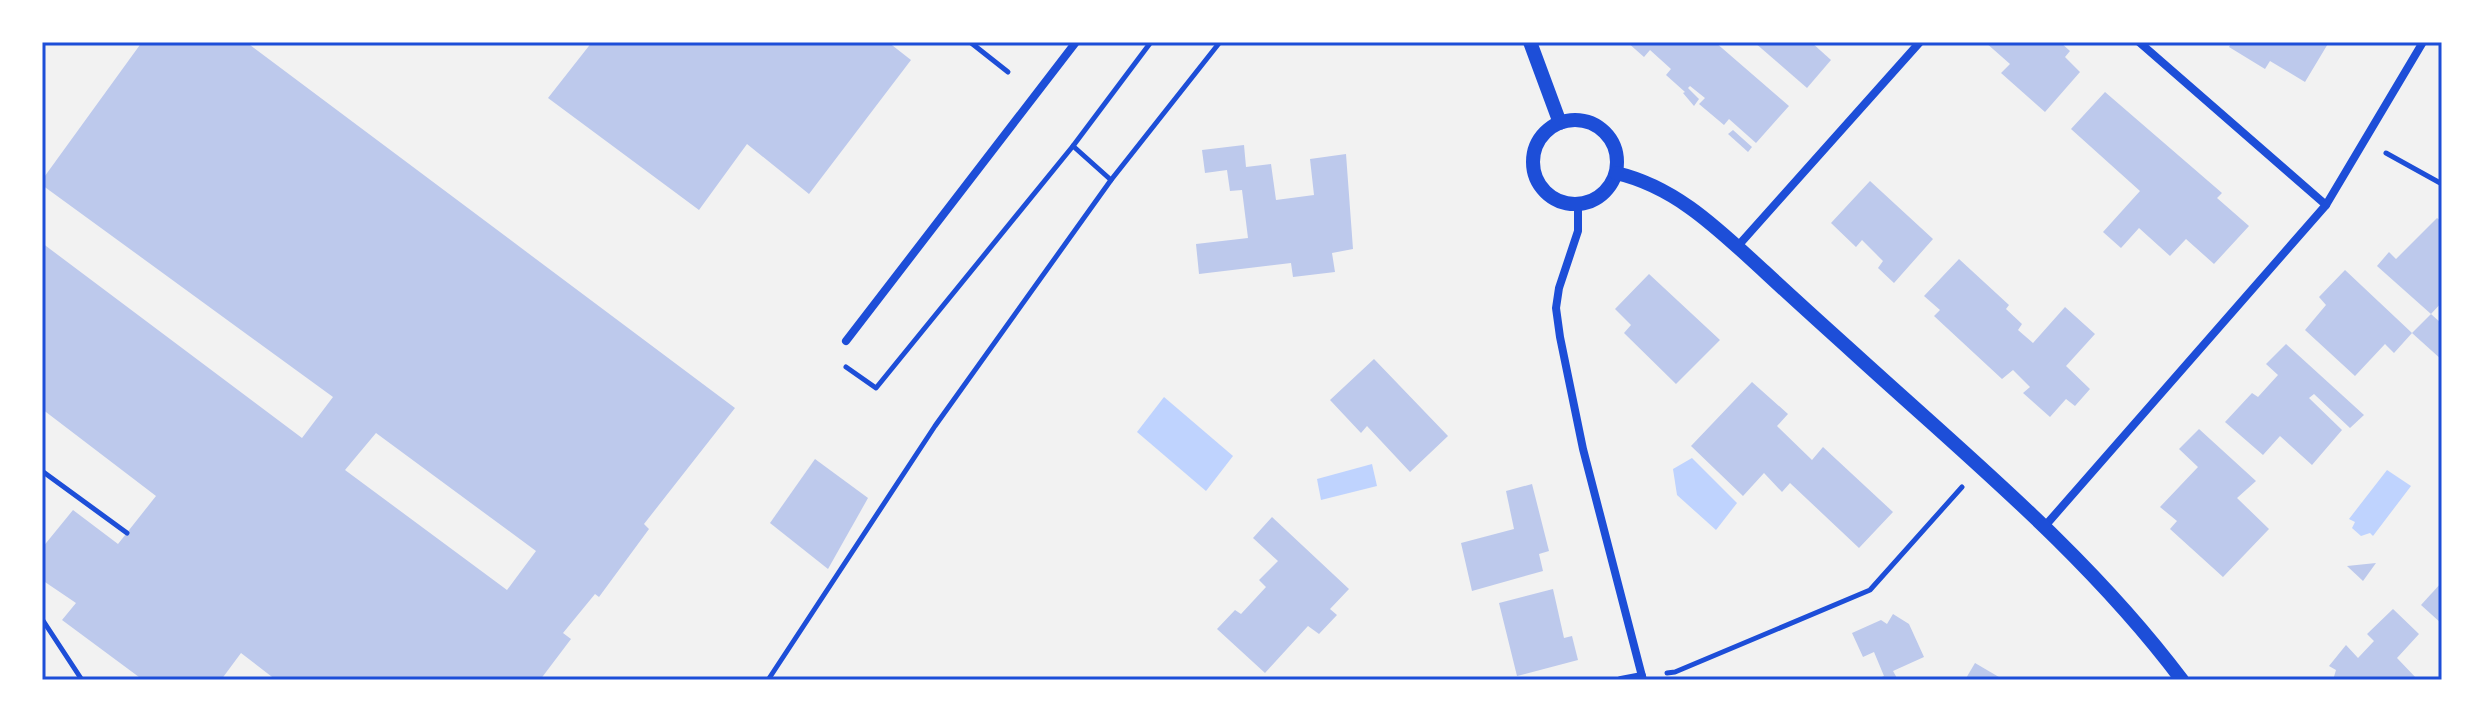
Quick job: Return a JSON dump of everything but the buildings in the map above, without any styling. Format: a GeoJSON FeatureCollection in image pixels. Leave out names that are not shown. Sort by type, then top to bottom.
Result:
{"type":"FeatureCollection","features":[{"type":"Feature","properties":{"kind":"street"},"geometry":{"type":"LineString","coordinates":[[846,341],[1076,42]]}},
{"type":"Feature","properties":{"kind":"street"},"geometry":{"type":"LineString","coordinates":[[1530,42],[1560,123]]}},
{"type":"Feature","properties":{"kind":"street"},"geometry":{"type":"LineString","coordinates":[[1737,247],[1920,42]]}},
{"type":"Feature","properties":{"kind":"street"},"geometry":{"type":"LineString","coordinates":[[2139,42],[2326,205]]}},
{"type":"Feature","properties":{"kind":"street"},"geometry":{"type":"LineString","coordinates":[[2045,526],[2326,205],[2423,42]]}},
{"type":"Feature","properties":{"kind":"street"},"geometry":{"type":"LineString","coordinates":[[1586,121],[1598,127],[1615,147],[1616,173],[1602,195],[1578,204],[1565,203],[1543,189],[1536,177],[1535,152],[1548,130],[1560,123],[1586,121]]}},
{"type":"Feature","properties":{"kind":"street"},"geometry":{"type":"LineString","coordinates":[[1616,173],[1635,177],[1681,200],[1737,247],[2045,526],[2119,601],[2182,680]]}},
{"type":"Feature","properties":{"kind":"street"},"geometry":{"type":"LineString","coordinates":[[1578,204],[1578,231],[1559,288],[1556,308],[1583,449],[1643,678],[1621,680]]}},
{"type":"Feature","properties":{"kind":"path"},"geometry":{"type":"LineString","coordinates":[[970,42],[1008,72]]}},
{"type":"Feature","properties":{"kind":"path"},"geometry":{"type":"LineString","coordinates":[[846,341],[835,359],[876,388],[1073,146],[1151,42]]}},
{"type":"Feature","properties":{"kind":"path"},"geometry":{"type":"LineString","coordinates":[[768,680],[935,426],[1111,180],[1220,42]]}},
{"type":"Feature","properties":{"kind":"path"},"geometry":{"type":"LineString","coordinates":[[2364,140],[2442,184]]}},
{"type":"Feature","properties":{"kind":"path"},"geometry":{"type":"LineString","coordinates":[[1073,146],[1111,180]]}},
{"type":"Feature","properties":{"kind":"path"},"geometry":{"type":"LineString","coordinates":[[1643,678],[1675,672],[1870,590],[1980,467]]}},
{"type":"Feature","properties":{"kind":"path"},"geometry":{"type":"LineString","coordinates":[[42,471],[127,533]]}},
{"type":"Feature","properties":{"kind":"path"},"geometry":{"type":"LineString","coordinates":[[42,619],[82,680]]}},
{"type":"Feature","properties":{"kind":"water"},"geometry":{"type":"Polygon","coordinates":[[[1164,397],[1233,456],[1206,491],[1137,432],[1164,397]]]}},
{"type":"Feature","properties":{"kind":"water"},"geometry":{"type":"Polygon","coordinates":[[[1692,458],[1737,503],[1716,530],[1677,495],[1673,469],[1692,458]]]}},
{"type":"Feature","properties":{"kind":"water"},"geometry":{"type":"Polygon","coordinates":[[[1372,464],[1377,486],[1321,500],[1317,479],[1372,464]]]}},
{"type":"Feature","properties":{"kind":"water"},"geometry":{"type":"Polygon","coordinates":[[[2387,470],[2411,486],[2373,536],[2370,533],[2361,536],[2352,528],[2355,522],[2349,519],[2387,470]]]}}]}
